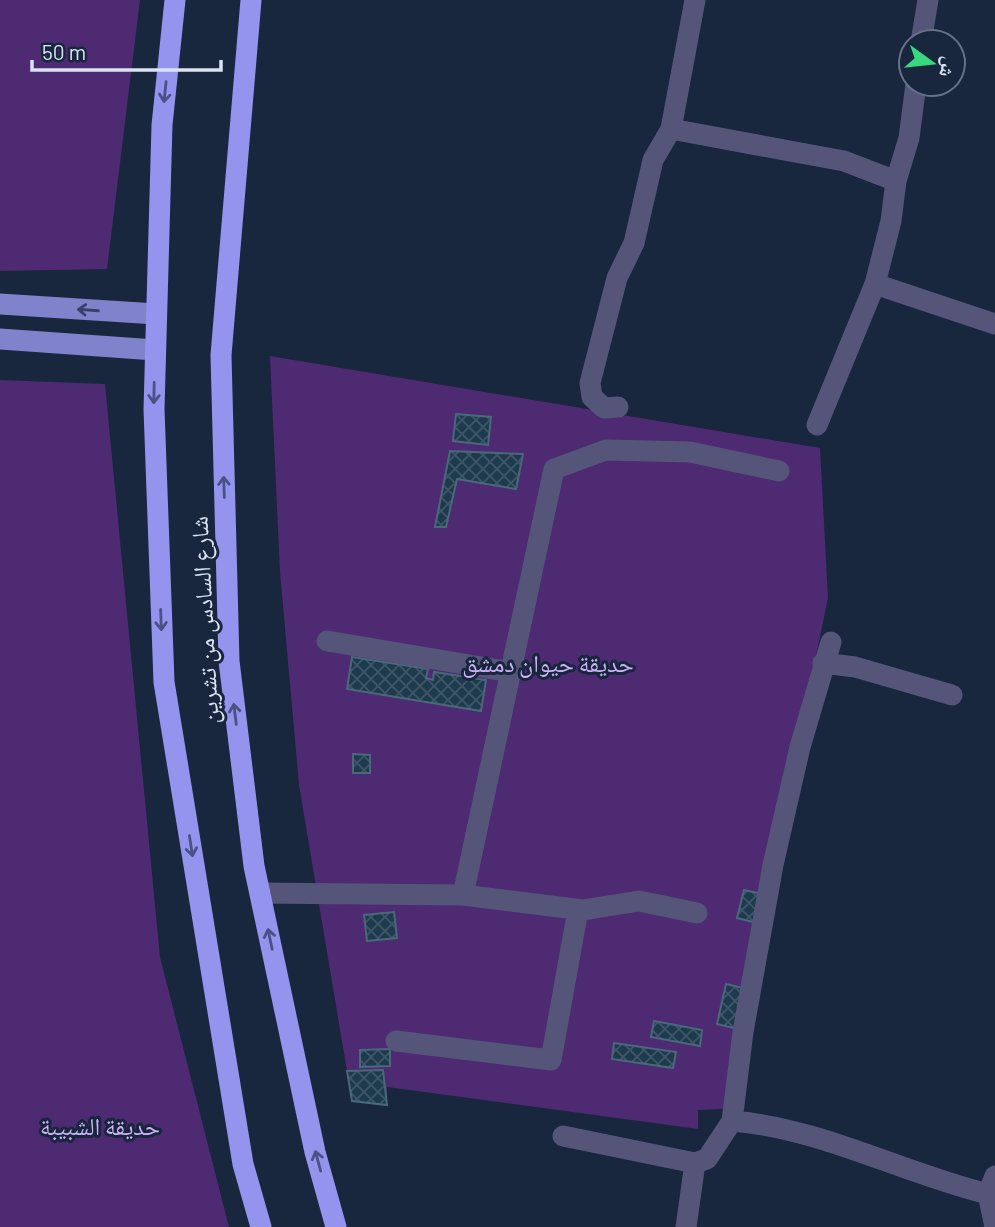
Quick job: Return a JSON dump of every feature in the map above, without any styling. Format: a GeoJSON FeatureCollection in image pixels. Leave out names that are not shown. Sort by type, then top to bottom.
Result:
{"type":"FeatureCollection","features":[{"type":"Feature","properties":{"kind":"highway","name":"شارع السادس من تشرين"},"geometry":{"type":"LineString","coordinates":[[175,0],[162,125],[154,409],[164,682],[243,1164],[261,1227]]}},
{"type":"Feature","properties":{"kind":"highway","name":"شارع السادس من تشرين"},"geometry":{"type":"LineString","coordinates":[[251,0],[221,355],[229,661],[254,866],[315,1152],[336,1227]]}},
{"type":"Feature","properties":{"kind":"main road"},"geometry":{"type":"LineString","coordinates":[[0,304],[156,314]]}},
{"type":"Feature","properties":{"kind":"main road"},"geometry":{"type":"LineString","coordinates":[[0,339],[155,350]]}},
{"type":"Feature","properties":{"kind":"street"},"geometry":{"type":"LineString","coordinates":[[618,407],[604,408],[592,397],[590,383],[617,278],[634,243],[653,160],[671,129],[695,0]]}},
{"type":"Feature","properties":{"kind":"street"},"geometry":{"type":"LineString","coordinates":[[923,28],[928,0]]}},
{"type":"Feature","properties":{"kind":"street"},"geometry":{"type":"LineString","coordinates":[[817,425],[875,284],[891,221],[896,181],[909,138],[914,98]]}},
{"type":"Feature","properties":{"kind":"street"},"geometry":{"type":"LineString","coordinates":[[671,129],[844,161],[896,181]]}},
{"type":"Feature","properties":{"kind":"street"},"geometry":{"type":"LineString","coordinates":[[875,284],[995,324]]}},
{"type":"Feature","properties":{"kind":"street"},"geometry":{"type":"LineString","coordinates":[[463,895],[554,469],[607,450],[690,453],[779,471]]}},
{"type":"Feature","properties":{"kind":"street"},"geometry":{"type":"LineString","coordinates":[[327,641],[511,672]]}},
{"type":"Feature","properties":{"kind":"street"},"geometry":{"type":"LineString","coordinates":[[563,1136],[695,1163],[707,1158],[732,1121],[743,1032],[773,865],[823,663],[831,642]]}},
{"type":"Feature","properties":{"kind":"street"},"geometry":{"type":"LineString","coordinates":[[823,663],[856,667],[952,695]]}},
{"type":"Feature","properties":{"kind":"street"},"geometry":{"type":"LineString","coordinates":[[260,893],[463,895],[578,910],[639,901],[697,913]]}},
{"type":"Feature","properties":{"kind":"street"},"geometry":{"type":"LineString","coordinates":[[396,1041],[551,1060],[578,910]]}},
{"type":"Feature","properties":{"kind":"street"},"geometry":{"type":"LineString","coordinates":[[732,1121],[760,1123],[816,1137],[943,1183],[992,1185],[995,1227]]}},
{"type":"Feature","properties":{"kind":"street"},"geometry":{"type":"LineString","coordinates":[[686,1227],[695,1163]]}},
{"type":"Feature","properties":{"kind":"green space"},"geometry":{"type":"Polygon","coordinates":[[[0,0],[140,0],[107,269],[0,271],[0,0]]]}},
{"type":"Feature","properties":{"kind":"green space","name":"حديقة حيوان دمشق"},"geometry":{"type":"Polygon","coordinates":[[[270,356],[820,448],[828,598],[723,1109],[698,1110],[698,1129],[387,1087],[387,1105],[352,1101],[299,785],[280,572],[270,356]]]}},
{"type":"Feature","properties":{"kind":"green space","name":"حديقة الشبيبة"},"geometry":{"type":"Polygon","coordinates":[[[0,380],[105,384],[160,957],[229,1227],[0,1227],[0,380]]]}},
{"type":"Feature","properties":{"kind":"building"},"geometry":{"type":"Polygon","coordinates":[[[456,414],[491,417],[488,445],[453,441],[456,414]]]}},
{"type":"Feature","properties":{"kind":"building"},"geometry":{"type":"Polygon","coordinates":[[[450,451],[523,454],[516,489],[457,479],[446,527],[435,527],[450,451]]]}},
{"type":"Feature","properties":{"kind":"building"},"geometry":{"type":"Polygon","coordinates":[[[352,657],[428,669],[426,678],[433,680],[434,672],[486,680],[481,711],[347,689],[352,657]]]}},
{"type":"Feature","properties":{"kind":"building"},"geometry":{"type":"Polygon","coordinates":[[[353,754],[370,755],[370,773],[353,773],[353,754]]]}},
{"type":"Feature","properties":{"kind":"building"},"geometry":{"type":"Polygon","coordinates":[[[744,890],[768,895],[761,924],[737,918],[744,890]]]}},
{"type":"Feature","properties":{"kind":"building"},"geometry":{"type":"Polygon","coordinates":[[[394,912],[397,938],[367,941],[364,915],[394,912]]]}},
{"type":"Feature","properties":{"kind":"building"},"geometry":{"type":"Polygon","coordinates":[[[726,984],[747,989],[738,1029],[717,1024],[726,984]]]}},
{"type":"Feature","properties":{"kind":"building"},"geometry":{"type":"Polygon","coordinates":[[[654,1021],[702,1030],[700,1046],[651,1037],[654,1021]]]}},
{"type":"Feature","properties":{"kind":"building"},"geometry":{"type":"Polygon","coordinates":[[[614,1043],[676,1052],[673,1068],[612,1059],[614,1043]]]}},
{"type":"Feature","properties":{"kind":"building"},"geometry":{"type":"Polygon","coordinates":[[[390,1049],[390,1066],[360,1067],[360,1050],[390,1049]]]}},
{"type":"Feature","properties":{"kind":"building"},"geometry":{"type":"Polygon","coordinates":[[[383,1070],[387,1105],[352,1101],[347,1071],[383,1070]]]}}]}
